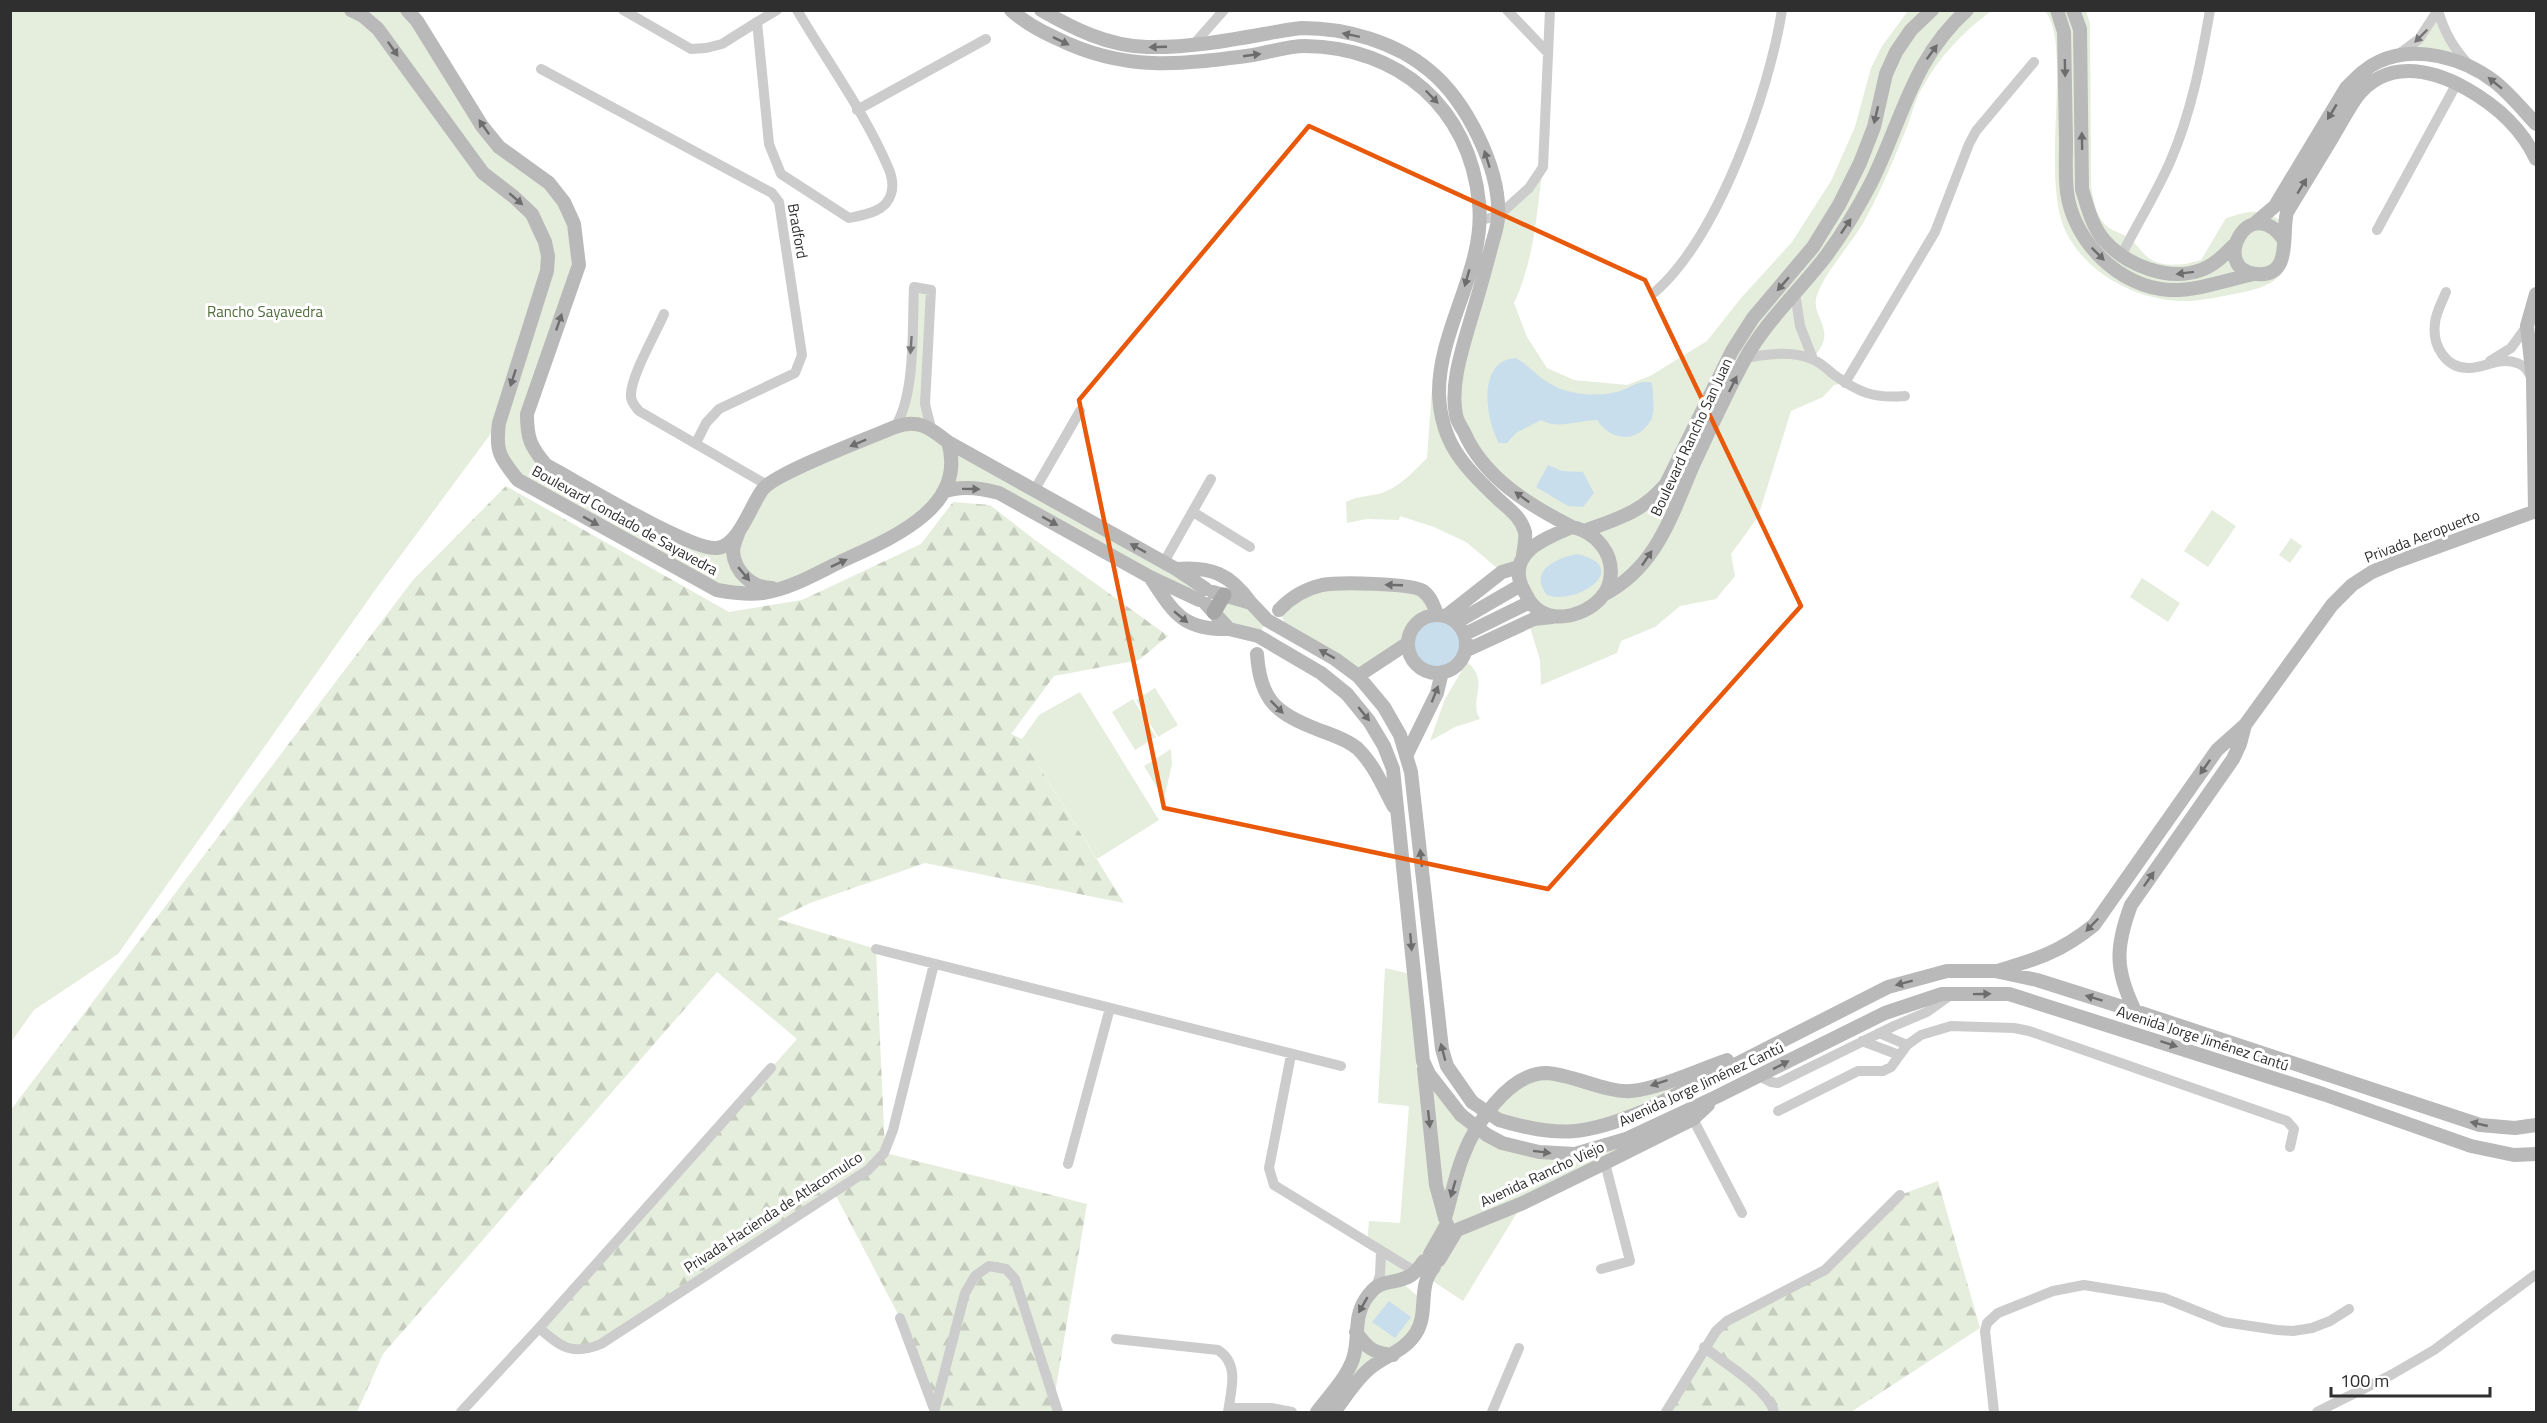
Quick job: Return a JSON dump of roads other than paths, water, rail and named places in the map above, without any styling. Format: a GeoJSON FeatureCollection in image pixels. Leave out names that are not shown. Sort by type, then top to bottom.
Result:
{"type":"FeatureCollection","features":[{"type":"Feature","properties":{"kind":"street","name":"Boulevard Condado de Sayavedra"},"geometry":{"type":"LineString","coordinates":[[351,10],[378,28],[476,165],[532,214],[545,242],[548,256],[547,271],[499,423],[496,444],[502,461],[518,480],[717,590],[744,595],[786,588],[905,531],[925,515],[943,492]]}},
{"type":"Feature","properties":{"kind":"street","name":"Boulevard Condado de Sayavedra"},"geometry":{"type":"LineString","coordinates":[[407,10],[417,21],[493,140],[499,147],[549,183],[564,202],[574,224],[579,265],[527,414],[527,431],[532,449],[546,465],[689,542],[719,548],[730,542],[738,532],[767,485]]}},
{"type":"Feature","properties":{"kind":"street"},"geometry":{"type":"LineString","coordinates":[[623,10],[691,49],[722,44],[777,10]]}},
{"type":"Feature","properties":{"kind":"street"},"geometry":{"type":"LineString","coordinates":[[758,22],[770,144],[781,174],[849,218],[876,212],[891,197],[893,182],[889,168],[797,10]]}},
{"type":"Feature","properties":{"kind":"street"},"geometry":{"type":"LineString","coordinates":[[1011,10],[1044,32],[1080,50],[1118,61],[1161,64],[1252,55],[1303,46],[1341,50],[1379,60],[1405,73],[1433,96],[1464,141],[1474,168],[1481,220],[1469,273],[1444,358],[1439,391],[1441,418],[1453,451],[1518,517],[1525,533],[1518,587],[1526,604],[1554,617]]}},
{"type":"Feature","properties":{"kind":"street"},"geometry":{"type":"LineString","coordinates":[[1041,10],[1075,30],[1107,41],[1145,47],[1194,44],[1300,28],[1332,31],[1370,39],[1404,53],[1431,71],[1456,98],[1475,128],[1488,158],[1498,216],[1483,281],[1461,352],[1456,381],[1456,415],[1469,445],[1498,480],[1534,506],[1572,526],[1587,530],[1598,540],[1608,558],[1610,581],[1603,595]]}},
{"type":"Feature","properties":{"kind":"street"},"geometry":{"type":"LineString","coordinates":[[1194,44],[1224,10]]}},
{"type":"Feature","properties":{"kind":"street"},"geometry":{"type":"LineString","coordinates":[[1507,10],[1548,53]]}},
{"type":"Feature","properties":{"kind":"street"},"geometry":{"type":"LineString","coordinates":[[1481,220],[1498,216],[1529,188],[1544,167],[1550,10]]}},
{"type":"Feature","properties":{"kind":"street"},"geometry":{"type":"LineString","coordinates":[[1655,292],[1685,261],[1706,225],[1738,159],[1763,91],[1782,10]]}},
{"type":"Feature","properties":{"kind":"street","name":"Boulevard Rancho San Juan"},"geometry":{"type":"LineString","coordinates":[[1587,530],[1635,512],[1652,500],[1666,484],[1732,351],[1753,318],[1813,247],[1839,205],[1860,163],[1874,127],[1886,74],[1896,52],[1911,30],[1932,10]]}},
{"type":"Feature","properties":{"kind":"street"},"geometry":{"type":"LineString","coordinates":[[2057,10],[2064,32],[2067,193],[2074,220],[2092,248],[2113,268],[2137,283],[2167,290],[2197,288],[2275,270],[2282,261],[2285,251],[2287,212],[2357,97],[2374,81],[2393,72],[2412,70],[2434,73],[2457,83],[2485,100],[2514,122],[2536,159]]}},
{"type":"Feature","properties":{"kind":"street"},"geometry":{"type":"LineString","coordinates":[[2073,10],[2080,29],[2082,189],[2089,214],[2103,238],[2121,256],[2145,268],[2174,274],[2200,271],[2219,261],[2234,245],[2245,228],[2254,224],[2275,206],[2346,88],[2362,71],[2378,61],[2396,56],[2445,57],[2468,64]]}},
{"type":"Feature","properties":{"kind":"street"},"geometry":{"type":"LineString","coordinates":[[2121,256],[2150,205],[2171,159],[2201,66],[2210,10]]}},
{"type":"Feature","properties":{"kind":"street"},"geometry":{"type":"LineString","coordinates":[[2396,56],[2420,39],[2438,10]]}},
{"type":"Feature","properties":{"kind":"street"},"geometry":{"type":"LineString","coordinates":[[2438,10],[2444,31],[2453,47],[2468,64],[2495,82],[2536,124]]}},
{"type":"Feature","properties":{"kind":"street","name":"Boulevard Rancho San Juan"},"geometry":{"type":"LineString","coordinates":[[1465,651],[1534,619],[1567,616],[1580,612],[1594,604],[1603,595],[1622,585],[1635,573],[1660,539],[1674,514],[1695,462],[1746,358],[1769,324],[1826,255],[1853,216],[1887,147],[1911,87],[1962,11]]}},
{"type":"Feature","properties":{"kind":"street"},"geometry":{"type":"LineString","coordinates":[[856,110],[986,39]]}},
{"type":"Feature","properties":{"kind":"street"},"geometry":{"type":"LineString","coordinates":[[1845,383],[1935,232],[1976,131],[2034,62]]}},
{"type":"Feature","properties":{"kind":"street","name":"Bradford"},"geometry":{"type":"LineString","coordinates":[[541,69],[772,193],[779,202],[802,355],[799,367],[789,377],[719,409],[706,423],[696,443]]}},
{"type":"Feature","properties":{"kind":"street"},"geometry":{"type":"LineString","coordinates":[[2377,230],[2457,83]]}},
{"type":"Feature","properties":{"kind":"street"},"geometry":{"type":"LineString","coordinates":[[2254,224],[2266,224],[2277,230],[2284,240]]}},
{"type":"Feature","properties":{"kind":"street"},"geometry":{"type":"LineString","coordinates":[[2234,245],[2234,255],[2238,264],[2254,274]]}},
{"type":"Feature","properties":{"kind":"street"},"geometry":{"type":"LineString","coordinates":[[895,427],[902,417],[908,398],[914,287],[931,290],[925,404],[931,428]]}},
{"type":"Feature","properties":{"kind":"street"},"geometry":{"type":"LineString","coordinates":[[2446,292],[2434,324],[2437,344],[2453,366],[2471,368],[2502,361],[2516,362],[2526,368],[2533,379]]}},
{"type":"Feature","properties":{"kind":"street"},"geometry":{"type":"LineString","coordinates":[[1795,293],[1800,326],[1813,359]]}},
{"type":"Feature","properties":{"kind":"street"},"geometry":{"type":"LineString","coordinates":[[2536,294],[2527,327],[2533,379],[2536,511]]}},
{"type":"Feature","properties":{"kind":"street"},"geometry":{"type":"LineString","coordinates":[[664,314],[634,381],[630,396],[639,411],[767,485],[786,474],[895,427],[912,422],[931,428],[948,442],[1170,566],[1208,598],[1229,629]]}},
{"type":"Feature","properties":{"kind":"street"},"geometry":{"type":"LineString","coordinates":[[2485,364],[2511,348],[2527,327]]}},
{"type":"Feature","properties":{"kind":"street"},"geometry":{"type":"LineString","coordinates":[[1746,358],[1777,353],[1813,359],[1845,383],[1864,393],[1883,398],[1905,396]]}},
{"type":"Feature","properties":{"kind":"street"},"geometry":{"type":"LineString","coordinates":[[2533,379],[2536,365]]}},
{"type":"Feature","properties":{"kind":"street"},"geometry":{"type":"LineString","coordinates":[[1034,491],[1080,411]]}},
{"type":"Feature","properties":{"kind":"street"},"geometry":{"type":"LineString","coordinates":[[943,492],[951,474],[953,458],[948,442]]}},
{"type":"Feature","properties":{"kind":"street"},"geometry":{"type":"LineString","coordinates":[[1170,566],[1193,512],[1211,479]]}},
{"type":"Feature","properties":{"kind":"street"},"geometry":{"type":"LineString","coordinates":[[943,492],[951,489],[973,488],[999,492],[1150,577],[1208,598],[1251,603]]}},
{"type":"Feature","properties":{"kind":"street","name":"Privada Aeropuerto"},"geometry":{"type":"LineString","coordinates":[[1995,971],[2046,957],[2073,942],[2094,925],[2217,750],[2245,725],[2332,605],[2352,585],[2372,572],[2393,563],[2536,511]]}},
{"type":"Feature","properties":{"kind":"street"},"geometry":{"type":"LineString","coordinates":[[1193,512],[1250,547]]}},
{"type":"Feature","properties":{"kind":"street"},"geometry":{"type":"LineString","coordinates":[[1451,622],[1469,598],[1502,572],[1521,561],[1534,546],[1572,526]]}},
{"type":"Feature","properties":{"kind":"street"},"geometry":{"type":"LineString","coordinates":[[738,532],[733,552],[738,568],[748,581],[763,588],[786,588]]}},
{"type":"Feature","properties":{"kind":"street"},"geometry":{"type":"LineString","coordinates":[[1170,566],[1197,568],[1218,573],[1240,587],[1251,603]]}},
{"type":"Feature","properties":{"kind":"street"},"geometry":{"type":"LineString","coordinates":[[1150,577],[1167,602],[1179,616],[1191,625],[1229,629]]}},
{"type":"Feature","properties":{"kind":"street"},"geometry":{"type":"LineString","coordinates":[[1279,610],[1288,600],[1304,591],[1338,583],[1407,586],[1422,590],[1451,622],[1465,651],[1460,663],[1442,672],[1432,672],[1416,664],[1411,657],[1408,643],[1411,630],[1417,623],[1424,618],[1451,622],[1486,624],[1526,604]]}},
{"type":"Feature","properties":{"kind":"street"},"geometry":{"type":"LineString","coordinates":[[1451,622],[1478,610],[1518,587]]}},
{"type":"Feature","properties":{"kind":"street","name":"Avenida Jorge Jiménez Cantú"},"geometry":{"type":"LineString","coordinates":[[1251,603],[1267,620],[1335,659],[1358,676],[1384,707],[1400,735],[1411,772],[1442,1049],[1447,1066],[1472,1101],[1499,1120],[1527,1128],[1568,1133],[1589,1130],[1644,1111],[1888,987],[1947,971],[1995,971],[2037,980],[2135,1011],[2480,1125],[2515,1128],[2536,1125]]}},
{"type":"Feature","properties":{"kind":"street"},"geometry":{"type":"LineString","coordinates":[[1258,636],[1267,620]]}},
{"type":"Feature","properties":{"kind":"street","name":"Avenida Jorge Jiménez Cantú"},"geometry":{"type":"LineString","coordinates":[[1229,629],[1258,636],[1320,674],[1347,694],[1369,721],[1384,746],[1393,769],[1424,1060],[1429,1074],[1461,1115],[1487,1135],[1502,1143],[1539,1152],[1575,1154],[1626,1139],[1885,1013],[1942,994],[2011,994],[2312,1090],[2471,1146],[2514,1155],[2536,1154]]}},
{"type":"Feature","properties":{"kind":"street"},"geometry":{"type":"LineString","coordinates":[[1358,676],[1408,643]]}},
{"type":"Feature","properties":{"kind":"street"},"geometry":{"type":"LineString","coordinates":[[1257,654],[1259,677],[1269,698],[1281,712],[1296,722],[1337,736],[1356,748],[1371,764],[1397,814]]}},
{"type":"Feature","properties":{"kind":"street"},"geometry":{"type":"LineString","coordinates":[[1407,754],[1437,693],[1442,672]]}},
{"type":"Feature","properties":{"kind":"street","name":"Privada Aeropuerto"},"geometry":{"type":"LineString","coordinates":[[2135,1011],[2123,987],[2119,958],[2123,927],[2131,905],[2233,759],[2245,725]]}},
{"type":"Feature","properties":{"kind":"street"},"geometry":{"type":"LineString","coordinates":[[876,949],[1341,1066]]}},
{"type":"Feature","properties":{"kind":"street","name":"Privada Hacienda de Atlacomulco"},"geometry":{"type":"LineString","coordinates":[[539,1329],[558,1344],[574,1350],[585,1350],[601,1344],[868,1170],[884,1153],[893,1130],[934,964]]}},
{"type":"Feature","properties":{"kind":"street"},"geometry":{"type":"LineString","coordinates":[[1759,1076],[1778,1083],[1927,1012],[1952,994]]}},
{"type":"Feature","properties":{"kind":"street"},"geometry":{"type":"LineString","coordinates":[[1068,1164],[1110,1008]]}},
{"type":"Feature","properties":{"kind":"street"},"geometry":{"type":"LineString","coordinates":[[1778,1111],[1858,1071],[1883,1071],[1891,1066],[1907,1045],[1921,1035],[1951,1026],[2014,1028],[2029,1031],[2287,1120],[2294,1129],[2290,1147]]}},
{"type":"Feature","properties":{"kind":"street"},"geometry":{"type":"LineString","coordinates":[[1879,1033],[1907,1045]]}},
{"type":"Feature","properties":{"kind":"street"},"geometry":{"type":"LineString","coordinates":[[1862,1041],[1899,1055]]}},
{"type":"Feature","properties":{"kind":"street"},"geometry":{"type":"LineString","coordinates":[[1376,1287],[1388,1281],[1409,1277],[1428,1263],[1442,1242],[1450,1224],[1463,1156],[1469,1142],[1497,1099],[1515,1083],[1530,1076],[1545,1073],[1628,1091],[1774,1044]]}},
{"type":"Feature","properties":{"kind":"street"},"geometry":{"type":"LineString","coordinates":[[1291,1055],[1269,1168],[1270,1178],[1274,1185],[1381,1252],[1428,1263]]}},
{"type":"Feature","properties":{"kind":"street"},"geometry":{"type":"LineString","coordinates":[[1424,1060],[1436,1185],[1450,1224]]}},
{"type":"Feature","properties":{"kind":"street"},"geometry":{"type":"LineString","coordinates":[[461,1413],[539,1329],[771,1068]]}},
{"type":"Feature","properties":{"kind":"street","name":"Avenida Rancho Viejo"},"geometry":{"type":"LineString","coordinates":[[1450,1224],[1523,1203],[1693,1119],[1716,1097]]}},
{"type":"Feature","properties":{"kind":"street"},"geometry":{"type":"LineString","coordinates":[[1693,1119],[1742,1213]]}},
{"type":"Feature","properties":{"kind":"street"},"geometry":{"type":"LineString","coordinates":[[1601,1269],[1630,1261],[1605,1163]]}},
{"type":"Feature","properties":{"kind":"street"},"geometry":{"type":"LineString","coordinates":[[1666,1413],[1704,1347],[1716,1331],[1727,1321],[1825,1270],[1900,1196]]}},
{"type":"Feature","properties":{"kind":"street"},"geometry":{"type":"LineString","coordinates":[[1317,1413],[1347,1371],[1353,1358],[1358,1314],[1376,1287],[1381,1252]]}},
{"type":"Feature","properties":{"kind":"street"},"geometry":{"type":"LineString","coordinates":[[1334,1413],[1370,1368],[1405,1346],[1416,1333],[1423,1318],[1428,1263]]}},
{"type":"Feature","properties":{"kind":"street"},"geometry":{"type":"LineString","coordinates":[[934,1411],[965,1293],[975,1276],[989,1266],[1006,1269],[1015,1279],[1059,1413]]}},
{"type":"Feature","properties":{"kind":"street"},"geometry":{"type":"LineString","coordinates":[[2317,1413],[2391,1376],[2433,1350],[2535,1275]]}},
{"type":"Feature","properties":{"kind":"street"},"geometry":{"type":"LineString","coordinates":[[1399,1280],[1409,1284],[1423,1301]]}},
{"type":"Feature","properties":{"kind":"street"},"geometry":{"type":"LineString","coordinates":[[1995,1413],[1985,1331],[1987,1323],[1998,1313],[2054,1291],[2084,1286],[2164,1298],[2224,1322],[2293,1331],[2312,1328],[2330,1321],[2349,1309]]}},
{"type":"Feature","properties":{"kind":"street"},"geometry":{"type":"LineString","coordinates":[[900,1318],[934,1411]]}},
{"type":"Feature","properties":{"kind":"street"},"geometry":{"type":"LineString","coordinates":[[1356,1332],[1365,1344],[1377,1353],[1393,1355]]}},
{"type":"Feature","properties":{"kind":"street"},"geometry":{"type":"LineString","coordinates":[[1116,1339],[1218,1350],[1228,1356],[1232,1368],[1228,1410],[1271,1408],[1292,1413]]}},
{"type":"Feature","properties":{"kind":"street"},"geometry":{"type":"LineString","coordinates":[[1704,1347],[1758,1390],[1767,1399],[1774,1413]]}},
{"type":"Feature","properties":{"kind":"street"},"geometry":{"type":"LineString","coordinates":[[1492,1413],[1519,1348]]}},
{"type":"Feature","properties":{"kind":"water"},"geometry":{"type":"Polygon","coordinates":[[[1516,358],[1549,383],[1573,392],[1591,395],[1609,394],[1622,391],[1638,383],[1652,383],[1651,420],[1639,433],[1624,437],[1609,432],[1597,420],[1555,424],[1541,420],[1516,433],[1507,443],[1499,443],[1490,420],[1488,406],[1490,379],[1495,369],[1503,361],[1516,358]]]}},
{"type":"Feature","properties":{"kind":"water"},"geometry":{"type":"Polygon","coordinates":[[[1548,465],[1562,471],[1583,472],[1594,493],[1583,507],[1568,506],[1536,487],[1548,465]]]}},
{"type":"Feature","properties":{"kind":"water"},"geometry":{"type":"Polygon","coordinates":[[[1577,554],[1593,560],[1601,567],[1600,576],[1595,583],[1572,595],[1559,597],[1547,595],[1542,587],[1541,579],[1547,567],[1553,562],[1577,554]]]}},
{"type":"Feature","properties":{"kind":"water"},"geometry":{"type":"Polygon","coordinates":[[[1437,615],[1448,617],[1461,628],[1466,644],[1464,655],[1453,668],[1437,673],[1426,671],[1413,660],[1408,644],[1410,633],[1421,620],[1437,615]]]}},
{"type":"Feature","properties":{"kind":"water"},"geometry":{"type":"Polygon","coordinates":[[[1389,1301],[1411,1317],[1395,1338],[1372,1322],[1389,1301]]]}},
{"type":"Feature","properties":{"kind":"park label","name":"Rancho Sayavedra"},"geometry":{"type":"Point","coordinates":[265,311]}}]}
